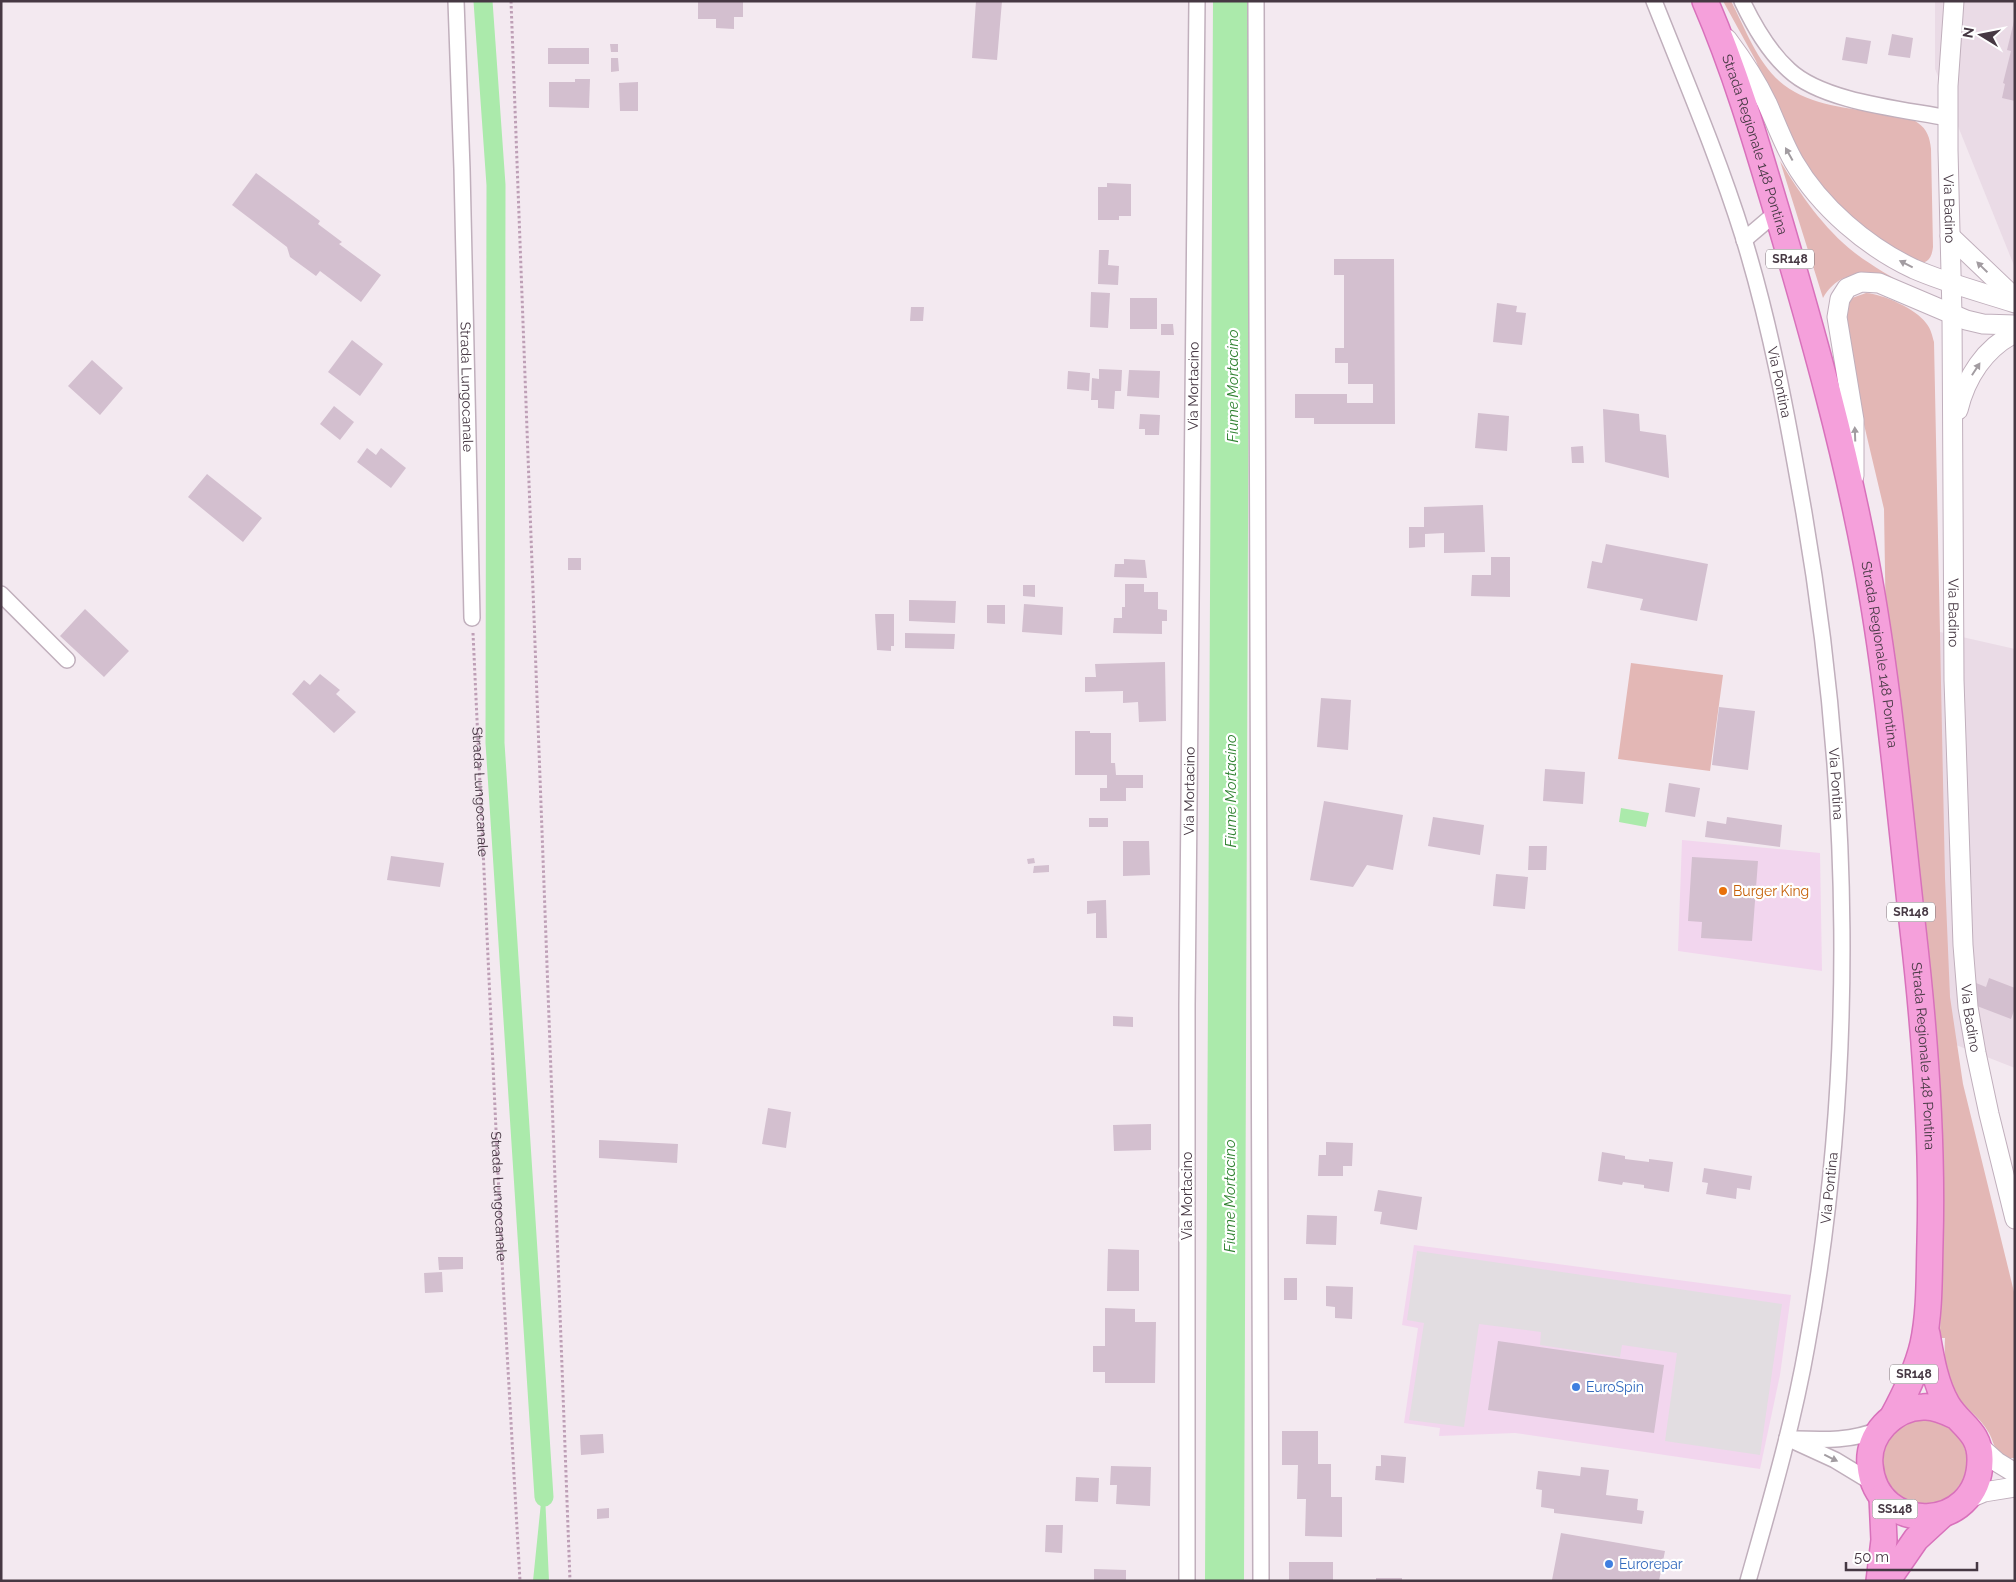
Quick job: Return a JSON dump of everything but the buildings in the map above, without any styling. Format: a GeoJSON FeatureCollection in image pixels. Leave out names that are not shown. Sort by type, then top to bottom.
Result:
{"type":"FeatureCollection","features":[{"type":"Feature","properties":{"kind":"main road","name":"Strada Regionale 148 Pontina"},"geometry":{"type":"LineString","coordinates":[[1710,12],[1740,93],[1777,212],[1825,388],[1853,500],[1870,583],[1886,693],[1924,1042],[1930,1112],[1931,1186],[1930,1258],[1925,1327],[1922,1348],[1913,1376],[1872,1446],[1870,1464],[1878,1490],[1884,1540],[1879,1581]]}},
{"type":"Feature","properties":{"kind":"main road","name":"Strada Regionale 148 Pontina"},"geometry":{"type":"LineString","coordinates":[[1925,1327],[1940,1387],[1947,1404],[1955,1416]]}},
{"type":"Feature","properties":{"kind":"main road","name":"Strada Regionale 148 Pontina"},"geometry":{"type":"LineString","coordinates":[[1886,1423],[1907,1410],[1923,1406],[1940,1409],[1955,1416],[1969,1428],[1978,1445],[1980,1459],[1979,1474],[1974,1488],[1965,1500],[1954,1510],[1941,1516],[1916,1539],[1887,1581]]}},
{"type":"Feature","properties":{"kind":"main road","name":"SS148"},"geometry":{"type":"LineString","coordinates":[[1878,1490],[1894,1508],[1909,1515],[1925,1518],[1941,1516]]}},
{"type":"Feature","properties":{"kind":"street","name":"Strada Lungocanale"},"geometry":{"type":"LineString","coordinates":[[456,1],[462,169],[472,618]]}},
{"type":"Feature","properties":{"kind":"street","name":"Via Mortacino"},"geometry":{"type":"LineString","coordinates":[[1187,1581],[1187,995],[1197,1]]}},
{"type":"Feature","properties":{"kind":"street"},"geometry":{"type":"LineString","coordinates":[[1256,1],[1261,1581]]}},
{"type":"Feature","properties":{"kind":"street","name":"Via Pontina"},"geometry":{"type":"LineString","coordinates":[[1654,1],[1722,176],[1744,240],[1762,306],[1785,414],[1812,561],[1829,696],[1840,878],[1842,1010],[1836,1127],[1825,1230],[1813,1310],[1786,1438],[1748,1581]]}},
{"type":"Feature","properties":{"kind":"street"},"geometry":{"type":"LineString","coordinates":[[1742,1],[1772,53],[1790,71],[1807,84],[1830,93],[1870,103],[1948,118]]}},
{"type":"Feature","properties":{"kind":"street","name":"Via Badino"},"geometry":{"type":"LineString","coordinates":[[1954,1],[1948,118],[1952,314],[1954,680],[1964,961],[1968,1007],[1979,1068],[2015,1219]]}},
{"type":"Feature","properties":{"kind":"street"},"geometry":{"type":"LineString","coordinates":[[1710,12],[1753,78],[1768,105],[1786,147],[1813,189],[1851,227],[1880,250],[1917,270],[2015,303]]}},
{"type":"Feature","properties":{"kind":"street"},"geometry":{"type":"LineString","coordinates":[[1744,240],[1777,212]]}},
{"type":"Feature","properties":{"kind":"street"},"geometry":{"type":"LineString","coordinates":[[1950,236],[2015,298]]}},
{"type":"Feature","properties":{"kind":"street"},"geometry":{"type":"LineString","coordinates":[[1853,500],[1854,420],[1837,317],[1842,295],[1852,286],[1872,281],[1890,286],[1952,314],[1982,324],[2015,325]]}},
{"type":"Feature","properties":{"kind":"street"},"geometry":{"type":"LineString","coordinates":[[1953,430],[1962,396],[1975,370],[1991,349],[2015,332]]}},
{"type":"Feature","properties":{"kind":"street"},"geometry":{"type":"LineString","coordinates":[[1,594],[67,660]]}},
{"type":"Feature","properties":{"kind":"street"},"geometry":{"type":"LineString","coordinates":[[1786,1438],[1826,1440],[1848,1438],[1870,1434],[1886,1423]]}},
{"type":"Feature","properties":{"kind":"street"},"geometry":{"type":"LineString","coordinates":[[1786,1438],[1835,1460],[1878,1490]]}},
{"type":"Feature","properties":{"kind":"street"},"geometry":{"type":"LineString","coordinates":[[1978,1445],[1996,1462],[2015,1473]]}},
{"type":"Feature","properties":{"kind":"street"},"geometry":{"type":"LineString","coordinates":[[1965,1500],[1984,1492],[2015,1487]]}},
{"type":"Feature","properties":{"kind":"path"},"geometry":{"type":"LineString","coordinates":[[511,1],[570,1581]]}},
{"type":"Feature","properties":{"kind":"path","name":"Strada Lungocanale"},"geometry":{"type":"LineString","coordinates":[[472,618],[502,1281],[520,1581]]}},
{"type":"Feature","properties":{"kind":"shaded area"},"geometry":{"type":"Polygon","coordinates":[[[1723,1],[1731,1],[1753,46],[1767,68],[1784,85],[1795,92],[1806,98],[1831,105],[1905,117],[1914,120],[1924,128],[1929,138],[1931,149],[1933,247],[1929,259],[1920,264],[1911,265],[1812,185],[1756,61],[1723,1]]]}},
{"type":"Feature","properties":{"kind":"shaded area"},"geometry":{"type":"Polygon","coordinates":[[[1935,1],[2015,1],[2015,268],[1935,69],[1935,1]]]}},
{"type":"Feature","properties":{"kind":"shaded area"},"geometry":{"type":"Polygon","coordinates":[[[1780,161],[1823,222],[1843,243],[1862,258],[1910,288],[1874,277],[1851,276],[1841,280],[1832,287],[1823,298],[1780,161]]]}},
{"type":"Feature","properties":{"kind":"shaded area"},"geometry":{"type":"Polygon","coordinates":[[[1866,293],[1890,299],[1915,313],[1928,325],[1934,342],[1945,878],[1950,997],[1963,1084],[2015,1296],[2015,1458],[2005,1457],[1998,1452],[1981,1421],[1960,1400],[1952,1388],[1946,1369],[1945,1338],[1940,1338],[1942,1168],[1939,1092],[1886,633],[1884,509],[1840,323],[1840,317],[1852,298],[1866,293]]]}},
{"type":"Feature","properties":{"kind":"shaded area"},"geometry":{"type":"Polygon","coordinates":[[[1927,629],[2015,649],[2015,1068],[1956,1045],[1946,983],[1927,629]]]}},
{"type":"Feature","properties":{"kind":"shaded area"},"geometry":{"type":"Polygon","coordinates":[[[1631,663],[1723,675],[1710,771],[1618,759],[1631,663]]]}},
{"type":"Feature","properties":{"kind":"shaded area"},"geometry":{"type":"Polygon","coordinates":[[[1682,840],[1820,853],[1822,971],[1678,951],[1682,840]]]}},
{"type":"Feature","properties":{"kind":"shaded area"},"geometry":{"type":"Polygon","coordinates":[[[1414,1245],[1791,1295],[1780,1375],[1760,1469],[1515,1433],[1439,1436],[1440,1428],[1404,1423],[1418,1328],[1402,1325],[1414,1245]]]}},
{"type":"Feature","properties":{"kind":"shaded area"},"geometry":{"type":"Polygon","coordinates":[[[1417,1251],[1782,1304],[1760,1455],[1665,1441],[1677,1353],[1622,1345],[1620,1357],[1540,1345],[1541,1332],[1479,1324],[1464,1427],[1409,1420],[1424,1323],[1407,1320],[1417,1251]]]}},
{"type":"Feature","properties":{"kind":"shaded area"},"geometry":{"type":"Polygon","coordinates":[[[1925,1420],[1941,1423],[1955,1432],[1964,1446],[1967,1462],[1964,1478],[1955,1492],[1941,1501],[1925,1504],[1909,1501],[1895,1492],[1886,1478],[1883,1462],[1886,1446],[1895,1432],[1909,1423],[1925,1420]]]}},
{"type":"Feature","properties":{"kind":"water","name":"Fiume Mortacino"},"geometry":{"type":"Polygon","coordinates":[[[1213,1],[1250,1],[1244,1581],[1205,1581],[1213,1]]]}},
{"type":"Feature","properties":{"kind":"water"},"geometry":{"type":"Polygon","coordinates":[[[1621,808],[1649,813],[1646,827],[1619,822],[1621,808]]]}},
{"type":"Feature","properties":{"kind":"water"},"geometry":{"type":"Polygon","coordinates":[[[544,1473],[549,1581],[533,1581],[544,1473]]]}},
{"type":"Feature","properties":{"kind":"waterway"},"geometry":{"type":"LineString","coordinates":[[483,1],[496,185],[495,743],[544,1497]]}},
{"type":"Feature","properties":{"kind":"place","name":"Burger King"},"geometry":{"type":"Point","coordinates":[1723,891]}},
{"type":"Feature","properties":{"kind":"place","name":"EuroSpin"},"geometry":{"type":"Point","coordinates":[1576,1387]}},
{"type":"Feature","properties":{"kind":"place","name":"Eurorepar"},"geometry":{"type":"Point","coordinates":[1609,1564]}}]}
